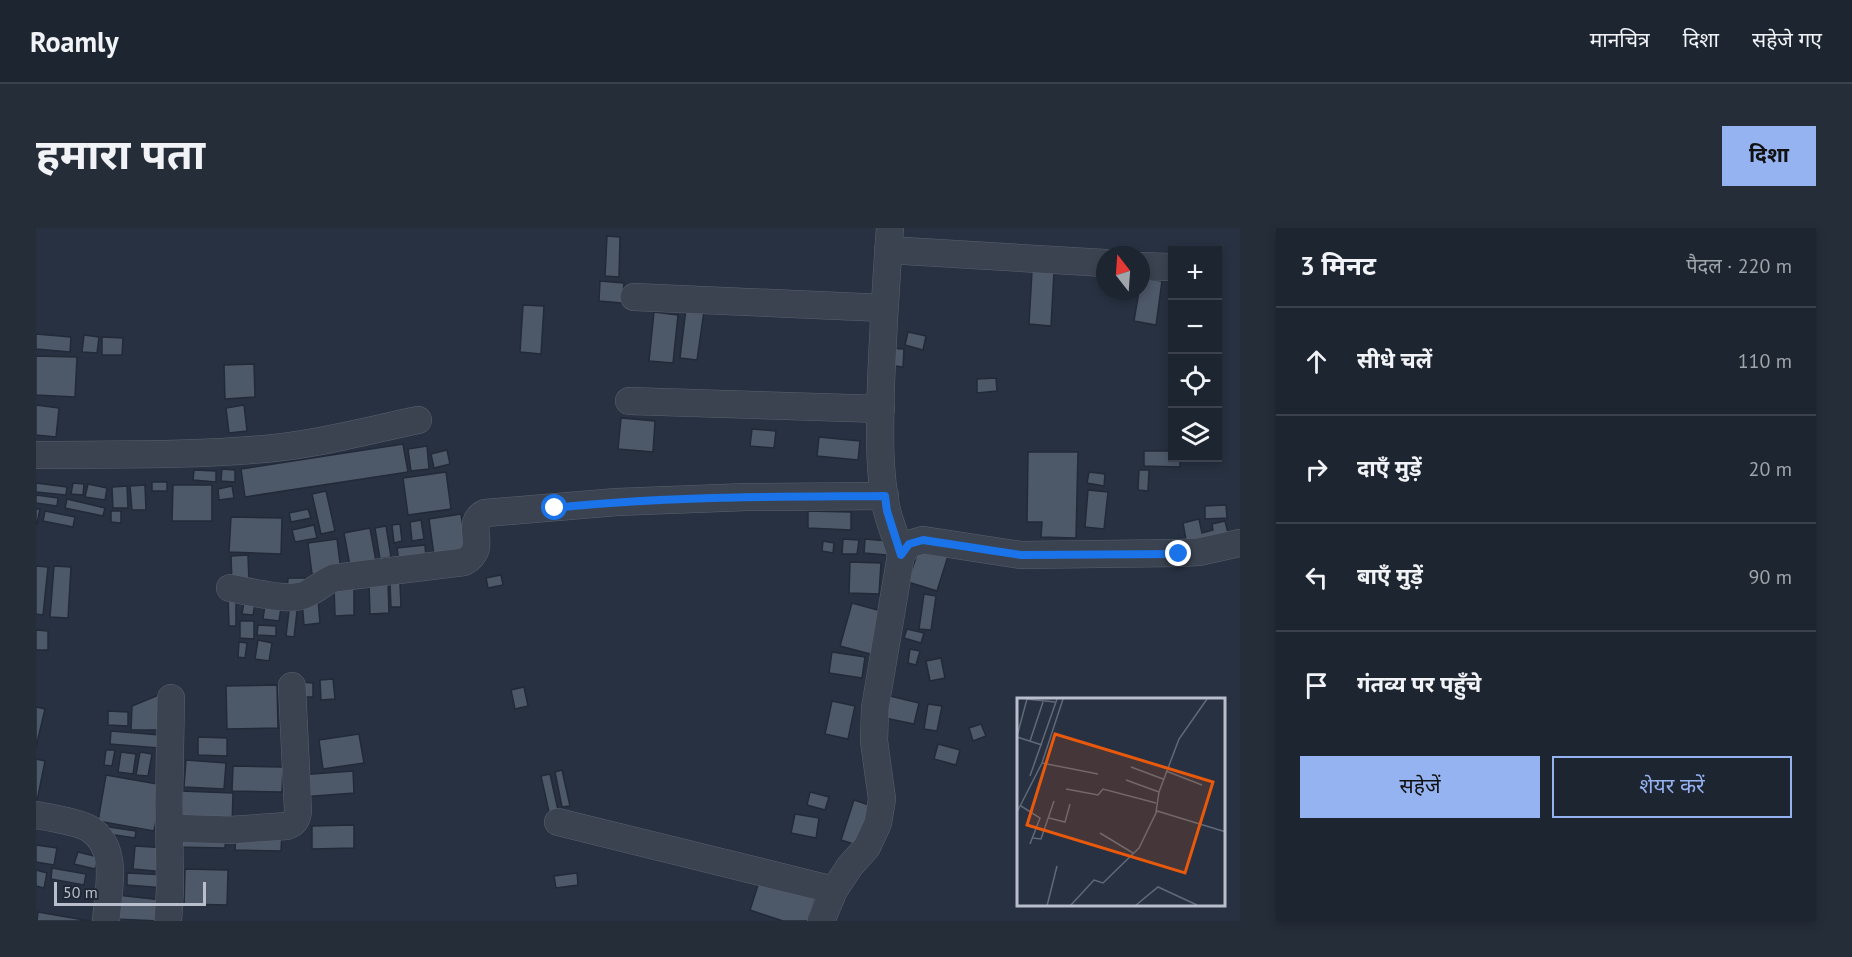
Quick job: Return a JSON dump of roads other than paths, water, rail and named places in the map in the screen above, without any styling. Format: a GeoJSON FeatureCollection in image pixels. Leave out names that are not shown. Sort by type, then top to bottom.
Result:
{"type":"FeatureCollection","features":[{"type":"Feature","properties":{"kind":"street"},"geometry":{"type":"LineString","coordinates":[[901,555],[887,511],[883,479],[881,409],[889,239],[1096,262]]}},
{"type":"Feature","properties":{"kind":"street"},"geometry":{"type":"LineString","coordinates":[[1150,266],[1168,267]]}},
{"type":"Feature","properties":{"kind":"street"},"geometry":{"type":"LineString","coordinates":[[634,297],[884,308]]}},
{"type":"Feature","properties":{"kind":"street"},"geometry":{"type":"LineString","coordinates":[[629,401],[881,409]]}},
{"type":"Feature","properties":{"kind":"street"},"geometry":{"type":"LineString","coordinates":[[36,455],[275,448],[418,420]]}},
{"type":"Feature","properties":{"kind":"street"},"geometry":{"type":"LineString","coordinates":[[230,588],[282,596],[302,596],[334,578],[464,562],[476,552],[475,524],[478,516],[485,513],[617,502],[747,497],[885,496]]}},
{"type":"Feature","properties":{"kind":"street"},"geometry":{"type":"LineString","coordinates":[[821,921],[834,890],[850,866],[867,847],[878,823],[882,799],[874,741],[875,708],[901,555],[909,544],[923,540],[1021,555],[1052,555],[1179,554],[1240,543]]}},
{"type":"Feature","properties":{"kind":"street"},"geometry":{"type":"LineString","coordinates":[[169,828],[230,830],[287,826],[293,823],[298,811],[292,686]]}},
{"type":"Feature","properties":{"kind":"street"},"geometry":{"type":"LineString","coordinates":[[168,921],[171,698]]}},
{"type":"Feature","properties":{"kind":"street"},"geometry":{"type":"LineString","coordinates":[[36,814],[89,828],[104,843],[110,863],[106,921]]}},
{"type":"Feature","properties":{"kind":"street"},"geometry":{"type":"LineString","coordinates":[[558,822],[834,890]]}}]}
